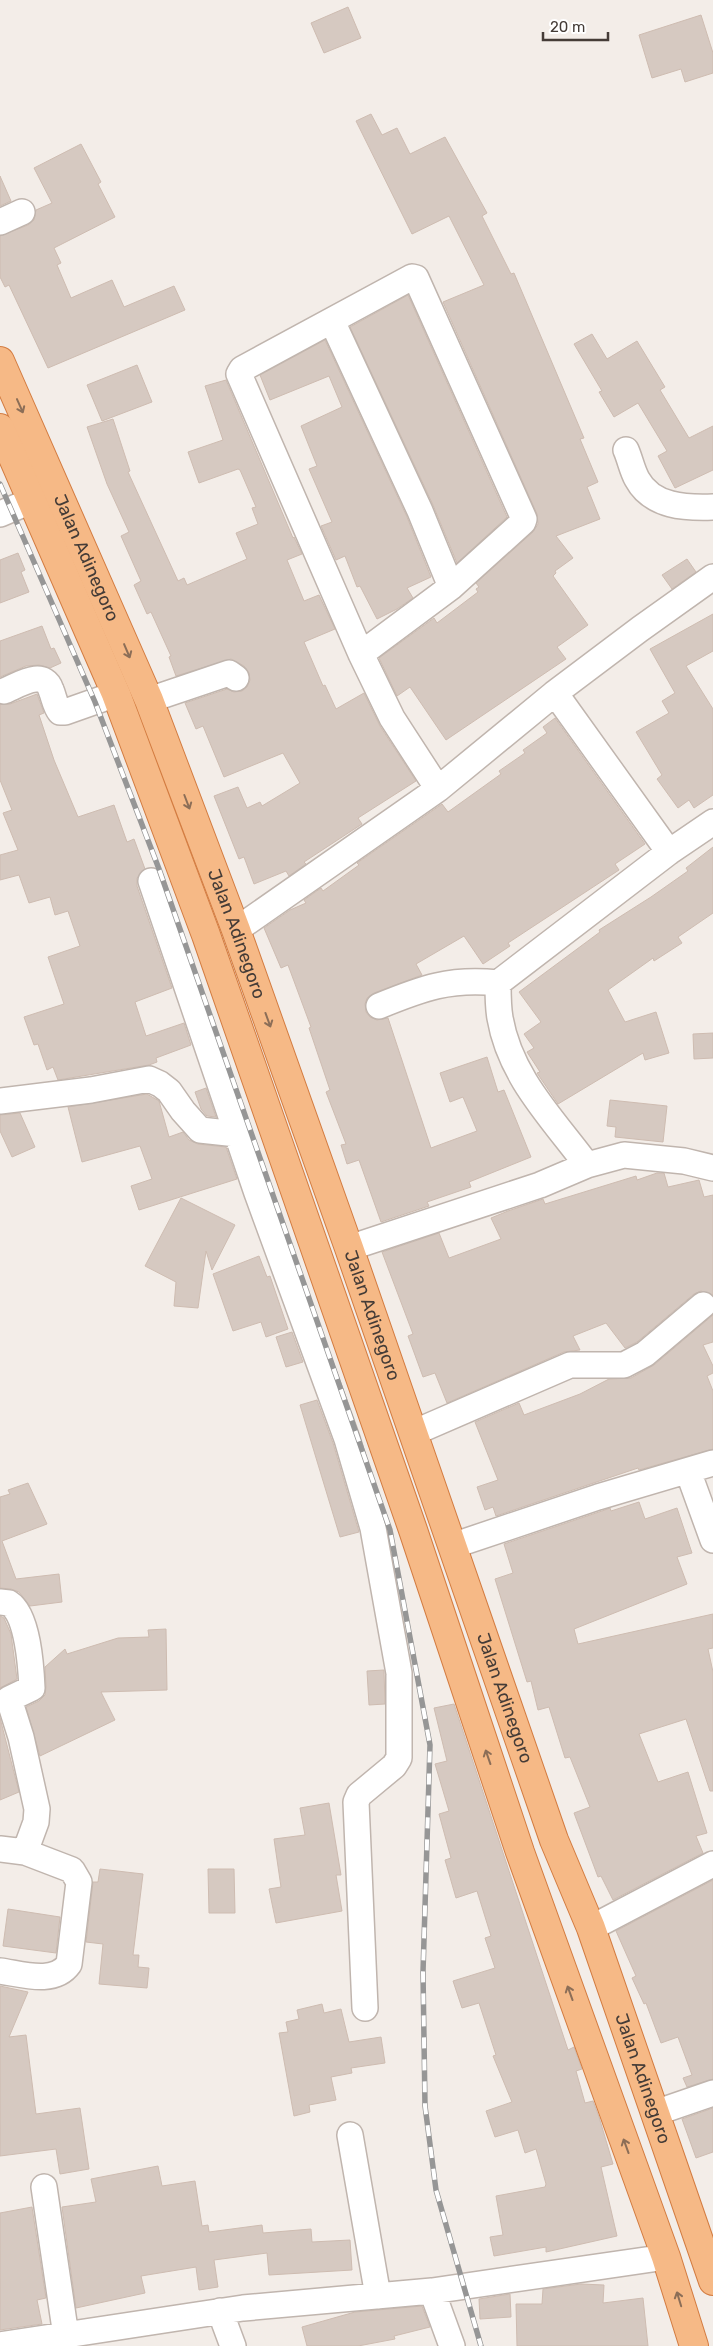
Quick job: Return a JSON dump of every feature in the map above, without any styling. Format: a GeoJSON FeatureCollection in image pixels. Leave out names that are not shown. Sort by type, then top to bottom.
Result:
{"type":"FeatureCollection","features":[{"type":"Feature","properties":{"kind":"highway","name":"Jalan Adinegoro"},"geometry":{"type":"LineString","coordinates":[[0,362],[148,700],[236,930],[349,1248],[554,1840],[591,1928],[713,2281]]}},
{"type":"Feature","properties":{"kind":"highway","name":"Jalan Adinegoro"},"geometry":{"type":"LineString","coordinates":[[0,428],[116,694],[206,935],[413,1530],[520,1852],[666,2257],[694,2346]]}},
{"type":"Feature","properties":{"kind":"highway"},"geometry":{"type":"LineString","coordinates":[[499,1791],[510,1794],[521,1793],[530,1789],[535,1782]]}},
{"type":"Feature","properties":{"kind":"highway"},"geometry":{"type":"LineString","coordinates":[[520,1852],[523,1844],[545,1838],[554,1840]]}},
{"type":"Feature","properties":{"kind":"street"},"geometry":{"type":"LineString","coordinates":[[0,222],[22,212]]}},
{"type":"Feature","properties":{"kind":"street"},"geometry":{"type":"LineString","coordinates":[[361,654],[451,587],[522,526],[524,518],[416,278],[412,277],[242,369],[239,374],[361,654],[392,718],[438,789]]}},
{"type":"Feature","properties":{"kind":"street"},"geometry":{"type":"LineString","coordinates":[[332,321],[420,510],[451,587]]}},
{"type":"Feature","properties":{"kind":"street"},"geometry":{"type":"LineString","coordinates":[[626,450],[638,480],[655,498],[683,508],[713,507]]}},
{"type":"Feature","properties":{"kind":"street"},"geometry":{"type":"LineString","coordinates":[[0,514],[33,500]]}},
{"type":"Feature","properties":{"kind":"street"},"geometry":{"type":"LineString","coordinates":[[236,930],[438,789],[556,693],[640,629],[713,577]]}},
{"type":"Feature","properties":{"kind":"street"},"geometry":{"type":"LineString","coordinates":[[148,700],[229,673],[236,678]]}},
{"type":"Feature","properties":{"kind":"street"},"geometry":{"type":"LineString","coordinates":[[4,691],[36,678],[43,678],[48,683],[60,712],[116,694]]}},
{"type":"Feature","properties":{"kind":"street"},"geometry":{"type":"LineString","coordinates":[[556,693],[669,852]]}},
{"type":"Feature","properties":{"kind":"street"},"geometry":{"type":"LineString","coordinates":[[379,1006],[407,995],[454,982],[498,983],[669,852],[713,822]]}},
{"type":"Feature","properties":{"kind":"street"},"geometry":{"type":"LineString","coordinates":[[151,881],[236,1134],[350,1448],[373,1528],[399,1673],[399,1758],[394,1766],[359,1795],[356,1802],[364,2008]]}},
{"type":"Feature","properties":{"kind":"street"},"geometry":{"type":"LineString","coordinates":[[498,983],[499,1016],[503,1034],[524,1084],[587,1165]]}},
{"type":"Feature","properties":{"kind":"street"},"geometry":{"type":"LineString","coordinates":[[0,1101],[91,1090],[150,1079],[169,1091],[200,1130],[236,1134]]}},
{"type":"Feature","properties":{"kind":"street"},"geometry":{"type":"LineString","coordinates":[[349,1248],[540,1185],[587,1165],[624,1154],[684,1161],[713,1168]]}},
{"type":"Feature","properties":{"kind":"street"},"geometry":{"type":"LineString","coordinates":[[257,1192],[291,1180]]}},
{"type":"Feature","properties":{"kind":"street"},"geometry":{"type":"LineString","coordinates":[[413,1433],[570,1365],[624,1365],[645,1354],[703,1305]]}},
{"type":"Feature","properties":{"kind":"street"},"geometry":{"type":"LineString","coordinates":[[452,1546],[598,1497],[713,1463]]}},
{"type":"Feature","properties":{"kind":"street"},"geometry":{"type":"LineString","coordinates":[[688,1470],[713,1540]]}},
{"type":"Feature","properties":{"kind":"street"},"geometry":{"type":"LineString","coordinates":[[0,1602],[9,1603],[18,1612],[29,1656],[32,1688],[9,1699],[21,1737],[37,1810],[36,1822],[25,1852]]}},
{"type":"Feature","properties":{"kind":"street"},"geometry":{"type":"LineString","coordinates":[[0,1849],[25,1852],[72,1870],[78,1882],[69,1964],[63,1973],[50,1977],[0,1971]]}},
{"type":"Feature","properties":{"kind":"street"},"geometry":{"type":"LineString","coordinates":[[591,1928],[713,1864]]}},
{"type":"Feature","properties":{"kind":"street"},"geometry":{"type":"LineString","coordinates":[[655,2113],[713,2093]]}},
{"type":"Feature","properties":{"kind":"street"},"geometry":{"type":"LineString","coordinates":[[350,2135],[378,2296]]}},
{"type":"Feature","properties":{"kind":"street"},"geometry":{"type":"LineString","coordinates":[[44,2187],[58,2340]]}},
{"type":"Feature","properties":{"kind":"street"},"geometry":{"type":"LineString","coordinates":[[0,2345],[58,2340],[220,2311],[432,2291],[666,2257]]}},
{"type":"Feature","properties":{"kind":"street"},"geometry":{"type":"LineString","coordinates":[[432,2291],[452,2346]]}},
{"type":"Feature","properties":{"kind":"street"},"geometry":{"type":"LineString","coordinates":[[220,2311],[233,2346]]}},
{"type":"Feature","properties":{"kind":"building"},"geometry":{"type":"Polygon","coordinates":[[[348,7],[361,38],[324,53],[311,23],[348,7]]]}},
{"type":"Feature","properties":{"kind":"building"},"geometry":{"type":"Polygon","coordinates":[[[701,15],[713,53],[713,73],[685,82],[681,69],[652,78],[639,35],[701,15]]]}},
{"type":"Feature","properties":{"kind":"building"},"geometry":{"type":"Polygon","coordinates":[[[371,114],[382,135],[397,128],[410,154],[445,137],[487,213],[482,216],[511,274],[514,273],[584,438],[580,439],[598,482],[587,487],[600,519],[556,536],[573,558],[555,571],[556,573],[553,576],[588,625],[557,647],[566,659],[446,740],[410,687],[397,696],[379,658],[434,618],[437,623],[478,592],[476,589],[479,587],[476,583],[533,532],[538,524],[537,514],[443,302],[484,285],[449,216],[412,234],[356,121],[371,114]]]}},
{"type":"Feature","properties":{"kind":"building"},"geometry":{"type":"Polygon","coordinates":[[[81,144],[101,182],[98,184],[115,217],[54,248],[61,263],[57,265],[71,298],[112,280],[124,307],[174,286],[185,310],[48,368],[9,285],[5,287],[0,277],[0,236],[28,225],[34,220],[36,210],[52,203],[34,168],[81,144]]]}},
{"type":"Feature","properties":{"kind":"building"},"geometry":{"type":"Polygon","coordinates":[[[0,176],[11,201],[0,206],[0,176]]]}},
{"type":"Feature","properties":{"kind":"building"},"geometry":{"type":"Polygon","coordinates":[[[408,295],[507,517],[457,563],[433,505],[350,327],[408,295]]]}},
{"type":"Feature","properties":{"kind":"building"},"geometry":{"type":"Polygon","coordinates":[[[592,334],[607,359],[637,341],[665,387],[660,390],[689,438],[713,426],[713,470],[675,488],[658,456],[667,451],[638,403],[614,417],[599,392],[602,391],[574,344],[592,334]]]}},
{"type":"Feature","properties":{"kind":"building"},"geometry":{"type":"Polygon","coordinates":[[[325,340],[407,517],[431,577],[407,588],[413,598],[377,619],[360,586],[357,587],[345,556],[336,560],[321,526],[332,522],[309,469],[317,466],[301,426],[342,407],[329,376],[270,400],[260,375],[325,340]]]}},
{"type":"Feature","properties":{"kind":"building"},"geometry":{"type":"Polygon","coordinates":[[[137,365],[152,402],[102,421],[87,385],[137,365]]]}},
{"type":"Feature","properties":{"kind":"building"},"geometry":{"type":"Polygon","coordinates":[[[226,380],[293,538],[302,554],[287,560],[304,601],[319,595],[335,629],[304,642],[323,686],[325,685],[336,709],[364,693],[380,726],[416,781],[358,818],[362,824],[304,862],[306,864],[289,876],[286,871],[254,884],[244,857],[239,859],[214,796],[238,787],[247,808],[260,802],[262,806],[300,783],[283,753],[224,777],[203,726],[196,729],[185,703],[227,689],[234,692],[242,691],[247,687],[250,680],[249,673],[244,666],[231,659],[176,676],[169,657],[171,656],[151,612],[147,614],[134,585],[141,581],[121,536],[129,532],[107,484],[87,427],[113,419],[130,471],[128,472],[178,581],[184,578],[187,585],[247,559],[236,533],[258,524],[252,508],[256,507],[240,470],[238,469],[199,483],[188,452],[223,440],[205,386],[226,380]]]}},
{"type":"Feature","properties":{"kind":"building"},"geometry":{"type":"Polygon","coordinates":[[[18,553],[25,570],[21,572],[29,592],[0,603],[0,560],[18,553]]]}},
{"type":"Feature","properties":{"kind":"building"},"geometry":{"type":"Polygon","coordinates":[[[687,559],[696,572],[672,589],[662,575],[687,559]]]}},
{"type":"Feature","properties":{"kind":"building"},"geometry":{"type":"Polygon","coordinates":[[[713,614],[713,651],[686,666],[713,709],[713,795],[694,808],[689,800],[678,808],[657,779],[662,775],[636,732],[669,713],[662,701],[675,693],[650,649],[713,614]]]}},
{"type":"Feature","properties":{"kind":"building"},"geometry":{"type":"Polygon","coordinates":[[[42,626],[51,649],[54,648],[61,663],[50,668],[39,665],[26,666],[0,677],[0,641],[42,626]]]}},
{"type":"Feature","properties":{"kind":"building"},"geometry":{"type":"Polygon","coordinates":[[[37,694],[44,713],[39,715],[54,760],[78,817],[114,805],[127,842],[134,839],[145,869],[137,878],[137,886],[172,988],[135,1002],[146,1036],[184,1023],[191,1045],[156,1058],[157,1062],[149,1065],[58,1080],[53,1067],[47,1070],[38,1044],[34,1045],[24,1017],[64,1004],[48,957],[80,946],[68,911],[55,915],[50,897],[29,903],[19,875],[0,880],[0,855],[18,850],[3,813],[12,810],[0,780],[0,704],[10,704],[37,694]]]}},
{"type":"Feature","properties":{"kind":"building"},"geometry":{"type":"Polygon","coordinates":[[[555,718],[645,844],[615,864],[619,870],[508,943],[510,946],[483,964],[464,936],[416,964],[422,975],[374,993],[367,998],[365,1004],[366,1012],[370,1017],[377,1020],[388,1018],[431,1148],[477,1131],[463,1097],[450,1102],[440,1073],[487,1057],[498,1092],[504,1090],[531,1157],[469,1182],[471,1187],[427,1202],[429,1206],[381,1222],[359,1160],[347,1164],[341,1145],[346,1144],[326,1092],[330,1090],[309,1028],[311,1027],[288,965],[281,968],[264,928],[290,910],[306,903],[304,900],[321,888],[323,891],[359,865],[357,863],[442,804],[448,812],[501,774],[499,771],[525,753],[523,750],[547,733],[543,727],[555,718]]]}},
{"type":"Feature","properties":{"kind":"building"},"geometry":{"type":"Polygon","coordinates":[[[713,847],[713,913],[678,937],[682,943],[654,961],[653,958],[608,990],[625,1022],[656,1012],[669,1053],[645,1060],[643,1053],[558,1104],[537,1073],[540,1072],[527,1052],[534,1048],[524,1034],[541,1022],[519,992],[600,932],[599,930],[688,871],[686,868],[713,847]]]}},
{"type":"Feature","properties":{"kind":"building"},"geometry":{"type":"Polygon","coordinates":[[[713,1033],[713,1058],[694,1059],[693,1034],[713,1033]]]}},
{"type":"Feature","properties":{"kind":"building"},"geometry":{"type":"Polygon","coordinates":[[[206,1088],[216,1117],[207,1116],[201,1109],[195,1092],[206,1088]]]}},
{"type":"Feature","properties":{"kind":"building"},"geometry":{"type":"Polygon","coordinates":[[[147,1094],[159,1101],[169,1137],[183,1132],[189,1140],[198,1144],[226,1147],[237,1179],[139,1210],[131,1186],[152,1179],[140,1146],[82,1162],[68,1107],[147,1094]]]}},
{"type":"Feature","properties":{"kind":"building"},"geometry":{"type":"Polygon","coordinates":[[[610,1100],[667,1106],[663,1142],[615,1137],[616,1127],[607,1126],[610,1100]]]}},
{"type":"Feature","properties":{"kind":"building"},"geometry":{"type":"Polygon","coordinates":[[[20,1113],[35,1147],[12,1157],[0,1131],[0,1115],[20,1113]]]}},
{"type":"Feature","properties":{"kind":"building"},"geometry":{"type":"Polygon","coordinates":[[[657,1173],[664,1173],[668,1187],[699,1180],[704,1197],[713,1195],[713,1295],[701,1291],[694,1294],[637,1342],[625,1348],[606,1323],[573,1336],[580,1350],[564,1352],[447,1403],[435,1373],[423,1377],[408,1336],[413,1334],[382,1252],[439,1233],[449,1258],[501,1239],[491,1218],[508,1211],[543,1199],[545,1204],[636,1176],[637,1180],[657,1173]]]}},
{"type":"Feature","properties":{"kind":"building"},"geometry":{"type":"Polygon","coordinates":[[[181,1198],[235,1225],[212,1270],[206,1251],[198,1308],[174,1306],[176,1282],[145,1266],[181,1198]]]}},
{"type":"Feature","properties":{"kind":"building"},"geometry":{"type":"Polygon","coordinates":[[[259,1256],[267,1277],[270,1276],[288,1329],[266,1337],[261,1322],[233,1331],[213,1274],[259,1256]]]}},
{"type":"Feature","properties":{"kind":"building"},"geometry":{"type":"Polygon","coordinates":[[[713,1315],[713,1342],[703,1345],[713,1366],[713,1373],[707,1376],[713,1391],[713,1449],[639,1470],[638,1468],[496,1516],[493,1507],[485,1510],[477,1487],[498,1480],[475,1422],[519,1403],[524,1415],[580,1394],[609,1379],[631,1378],[654,1365],[713,1315]]]}},
{"type":"Feature","properties":{"kind":"building"},"geometry":{"type":"Polygon","coordinates":[[[292,1332],[303,1362],[286,1367],[276,1337],[292,1332]]]}},
{"type":"Feature","properties":{"kind":"building"},"geometry":{"type":"Polygon","coordinates":[[[317,1400],[333,1443],[359,1532],[340,1537],[300,1405],[317,1400]]]}},
{"type":"Feature","properties":{"kind":"building"},"geometry":{"type":"Polygon","coordinates":[[[28,1483],[47,1524],[2,1541],[16,1579],[59,1574],[62,1602],[30,1606],[19,1592],[0,1588],[0,1497],[10,1494],[8,1490],[28,1483]]]}},
{"type":"Feature","properties":{"kind":"building"},"geometry":{"type":"Polygon","coordinates":[[[639,1502],[645,1519],[677,1508],[692,1553],[677,1557],[687,1584],[574,1629],[578,1644],[713,1614],[713,1648],[708,1649],[713,1672],[713,1791],[710,1791],[686,1719],[639,1734],[658,1782],[688,1772],[707,1833],[696,1836],[703,1853],[613,1900],[601,1876],[598,1877],[574,1813],[590,1807],[570,1757],[565,1758],[549,1707],[538,1710],[531,1681],[527,1682],[495,1579],[513,1573],[504,1544],[610,1508],[611,1511],[639,1502]]]}},
{"type":"Feature","properties":{"kind":"building"},"geometry":{"type":"Polygon","coordinates":[[[0,1616],[4,1618],[11,1634],[17,1679],[0,1688],[0,1616]]]}},
{"type":"Feature","properties":{"kind":"building"},"geometry":{"type":"Polygon","coordinates":[[[166,1629],[167,1690],[101,1692],[115,1720],[40,1756],[26,1707],[39,1701],[45,1695],[45,1667],[65,1649],[67,1654],[118,1638],[149,1637],[148,1630],[166,1629]]]}},
{"type":"Feature","properties":{"kind":"building"},"geometry":{"type":"Polygon","coordinates":[[[384,1670],[385,1704],[369,1705],[367,1671],[384,1670]]]}},
{"type":"Feature","properties":{"kind":"building"},"geometry":{"type":"Polygon","coordinates":[[[454,1704],[568,2050],[574,2047],[582,2069],[576,2071],[585,2103],[593,2101],[599,2117],[613,2164],[601,2167],[617,2236],[546,2252],[546,2247],[494,2256],[490,2237],[503,2235],[496,2196],[545,2187],[546,2184],[536,2149],[525,2153],[518,2130],[495,2137],[486,2111],[512,2102],[493,2056],[496,2055],[479,2003],[462,2008],[453,1981],[495,1968],[485,1938],[491,1936],[477,1891],[456,1898],[445,1860],[451,1858],[439,1814],[449,1811],[435,1764],[447,1761],[434,1708],[454,1704]]]}},
{"type":"Feature","properties":{"kind":"building"},"geometry":{"type":"Polygon","coordinates":[[[0,1718],[19,1792],[0,1800],[0,1718]]]}},
{"type":"Feature","properties":{"kind":"building"},"geometry":{"type":"Polygon","coordinates":[[[329,1803],[341,1875],[336,1875],[342,1911],[276,1923],[269,1889],[281,1887],[274,1839],[305,1835],[300,1808],[329,1803]]]}},
{"type":"Feature","properties":{"kind":"building"},"geometry":{"type":"Polygon","coordinates":[[[100,1869],[143,1874],[133,1955],[139,1955],[138,1967],[149,1968],[147,1988],[99,1984],[103,1944],[86,1942],[93,1882],[98,1882],[100,1869]]]}},
{"type":"Feature","properties":{"kind":"building"},"geometry":{"type":"Polygon","coordinates":[[[208,1869],[234,1869],[235,1913],[209,1913],[208,1869]]]}},
{"type":"Feature","properties":{"kind":"building"},"geometry":{"type":"Polygon","coordinates":[[[713,1880],[713,2079],[687,2087],[683,2078],[692,2075],[678,2037],[661,2043],[646,2003],[644,2004],[632,1978],[636,1976],[616,1931],[713,1880]]]}},
{"type":"Feature","properties":{"kind":"building"},"geometry":{"type":"Polygon","coordinates":[[[8,1909],[60,1917],[56,1953],[3,1946],[8,1909]]]}},
{"type":"Feature","properties":{"kind":"building"},"geometry":{"type":"Polygon","coordinates":[[[0,1986],[28,1992],[9,2037],[26,2035],[36,2114],[80,2108],[89,2169],[60,2174],[56,2149],[0,2156],[0,1986]]]}},
{"type":"Feature","properties":{"kind":"building"},"geometry":{"type":"Polygon","coordinates":[[[322,2004],[324,2013],[341,2009],[349,2042],[381,2037],[385,2063],[351,2068],[352,2073],[331,2077],[336,2100],[309,2105],[310,2112],[294,2116],[279,2033],[288,2032],[286,2022],[299,2019],[297,2010],[322,2004]]]}},
{"type":"Feature","properties":{"kind":"building"},"geometry":{"type":"Polygon","coordinates":[[[713,2108],[713,2152],[696,2158],[682,2119],[713,2108]]]}},
{"type":"Feature","properties":{"kind":"building"},"geometry":{"type":"Polygon","coordinates":[[[158,2166],[162,2186],[195,2181],[202,2226],[208,2225],[209,2232],[262,2225],[263,2233],[311,2229],[312,2242],[350,2240],[352,2270],[269,2275],[267,2253],[214,2260],[218,2287],[199,2290],[196,2267],[141,2276],[145,2293],[76,2308],[62,2207],[96,2202],[91,2179],[158,2166]]]}},
{"type":"Feature","properties":{"kind":"building"},"geometry":{"type":"Polygon","coordinates":[[[32,2207],[46,2298],[37,2300],[42,2324],[0,2330],[0,2213],[32,2207]]]}},
{"type":"Feature","properties":{"kind":"building"},"geometry":{"type":"Polygon","coordinates":[[[581,2284],[604,2285],[603,2303],[643,2298],[648,2346],[517,2346],[516,2304],[542,2304],[543,2289],[581,2284]]]}},
{"type":"Feature","properties":{"kind":"building"},"geometry":{"type":"Polygon","coordinates":[[[510,2294],[511,2317],[480,2319],[479,2299],[510,2294]]]}},
{"type":"Feature","properties":{"kind":"building"},"geometry":{"type":"Polygon","coordinates":[[[422,2306],[430,2327],[394,2336],[395,2339],[358,2346],[307,2346],[302,2327],[355,2312],[422,2306]]]}},
{"type":"Feature","properties":{"kind":"railway"},"geometry":{"type":"LineString","coordinates":[[0,484],[95,702],[159,869],[390,1530],[430,1745],[423,1972],[425,2106],[436,2190],[481,2346]]}}]}
